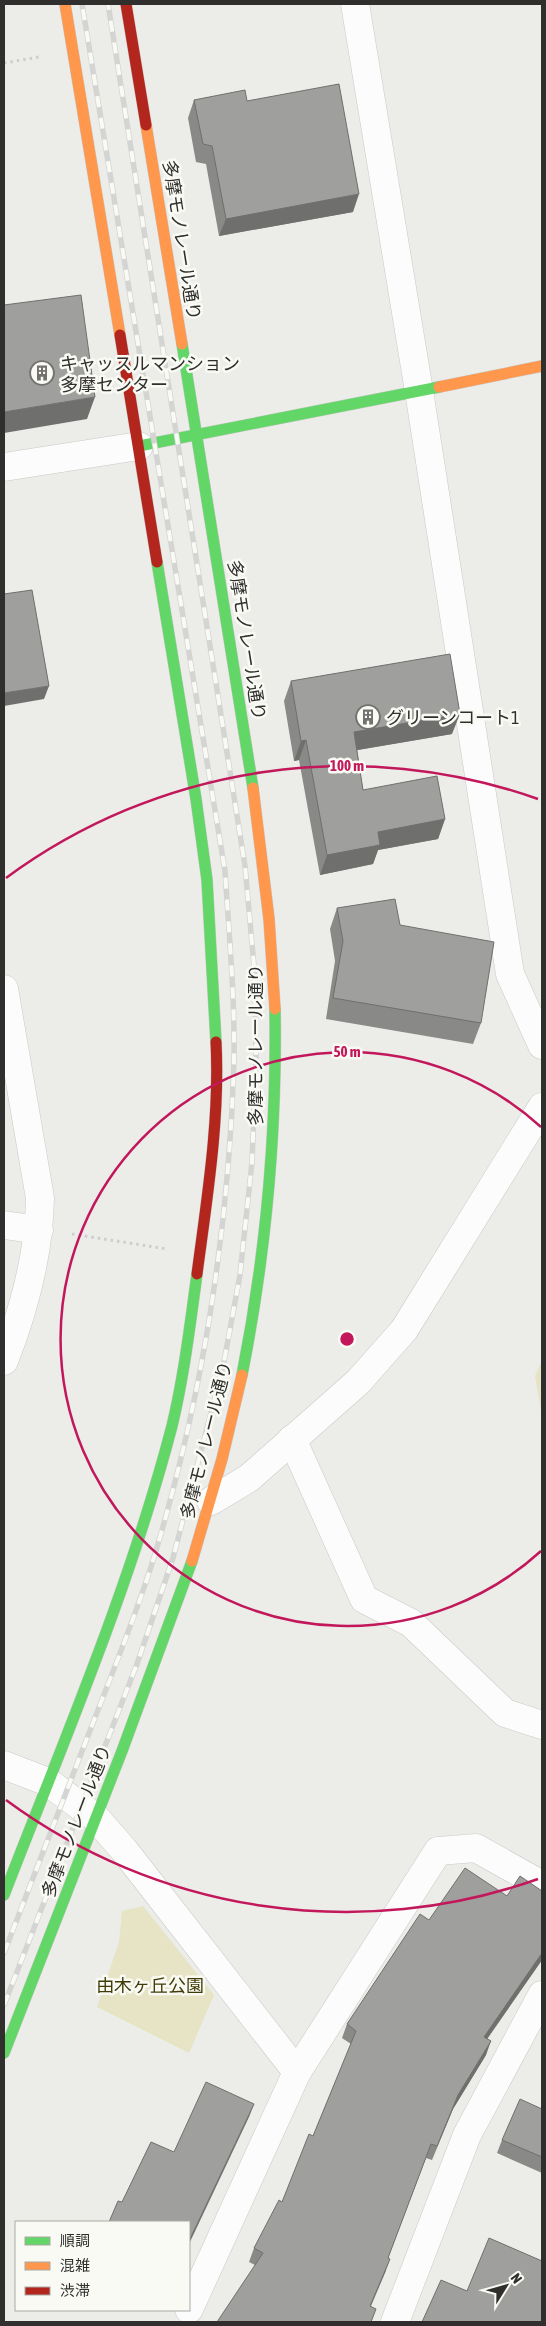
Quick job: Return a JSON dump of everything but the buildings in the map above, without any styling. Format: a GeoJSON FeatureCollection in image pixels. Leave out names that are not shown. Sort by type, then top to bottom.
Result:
{"type":"FeatureCollection","features":[{"type":"Feature","properties":{"kind":"main road","name":"多摩モノレール通り"},"geometry":{"type":"LineString","coordinates":[[4,1896],[136,1552],[172,1426],[186,1356],[211,1163],[217,1063],[207,880],[195,789],[65,4]]}},
{"type":"Feature","properties":{"kind":"main road","name":"多摩モノレール通り"},"geometry":{"type":"LineString","coordinates":[[4,2053],[96,1818],[190,1568],[211,1501],[226,1445],[244,1363],[260,1275],[272,1164],[276,1062],[273,966],[264,872],[197,436],[126,4]]}},
{"type":"Feature","properties":{"kind":"main road"},"geometry":{"type":"LineString","coordinates":[[139,446],[542,366]]}},
{"type":"Feature","properties":{"kind":"street"},"geometry":{"type":"LineString","coordinates":[[355,4],[419,391],[510,974],[542,1045]]}},
{"type":"Feature","properties":{"kind":"street"},"geometry":{"type":"LineString","coordinates":[[4,467],[139,446]]}},
{"type":"Feature","properties":{"kind":"street"},"geometry":{"type":"LineString","coordinates":[[4,989],[40,1198],[39,1230],[17,1326],[4,1361]]}},
{"type":"Feature","properties":{"kind":"street"},"geometry":{"type":"LineString","coordinates":[[211,1501],[249,1478],[358,1382],[404,1330],[542,1107]]}},
{"type":"Feature","properties":{"kind":"street"},"geometry":{"type":"LineString","coordinates":[[4,1225],[39,1230]]}},
{"type":"Feature","properties":{"kind":"street"},"geometry":{"type":"LineString","coordinates":[[292,1439],[364,1599],[411,1623],[505,1713],[542,1725]]}},
{"type":"Feature","properties":{"kind":"street"},"geometry":{"type":"LineString","coordinates":[[4,1765],[48,1782],[96,1818],[124,1850],[297,2072]]}},
{"type":"Feature","properties":{"kind":"street"},"geometry":{"type":"LineString","coordinates":[[190,2308],[297,2072],[438,1851],[476,1848],[542,1885]]}},
{"type":"Feature","properties":{"kind":"street"},"geometry":{"type":"LineString","coordinates":[[395,2322],[467,2135],[542,1995]]}},
{"type":"Feature","properties":{"kind":"path"},"geometry":{"type":"LineString","coordinates":[[4,63],[40,57]]}},
{"type":"Feature","properties":{"kind":"path"},"geometry":{"type":"LineString","coordinates":[[39,1230],[174,1250]]}},
{"type":"Feature","properties":{"kind":"green space"},"geometry":{"type":"Polygon","coordinates":[[[542,1361],[542,1416],[535,1376],[542,1361]]]}},
{"type":"Feature","properties":{"kind":"green space","name":"由木ヶ丘公園"},"geometry":{"type":"Polygon","coordinates":[[[143,1906],[214,1995],[189,2053],[97,2007],[119,1942],[122,1911],[143,1906]]]}},
{"type":"Feature","properties":{"kind":"railway"},"geometry":{"type":"LineString","coordinates":[[4,1953],[133,1620],[155,1554],[172,1494],[200,1372],[211,1310],[226,1186],[234,1061],[233,990],[225,871],[82,4]]}},
{"type":"Feature","properties":{"kind":"railway"},"geometry":{"type":"LineString","coordinates":[[4,2005],[137,1664],[173,1558],[223,1367],[240,1275],[252,1162],[256,1061],[255,977],[245,866],[108,4]]}},
{"type":"Feature","properties":{"kind":"traffic: fast"},"geometry":{"type":"LineString","coordinates":[[182,344],[253,788]]}},
{"type":"Feature","properties":{"kind":"traffic: fast"},"geometry":{"type":"LineString","coordinates":[[139,446],[439,387]]}},
{"type":"Feature","properties":{"kind":"traffic: fast"},"geometry":{"type":"LineString","coordinates":[[157,562],[196,799],[207,880],[216,1042]]}},
{"type":"Feature","properties":{"kind":"traffic: fast"},"geometry":{"type":"LineString","coordinates":[[242,1375],[264,1238],[272,1147],[275,1009]]}},
{"type":"Feature","properties":{"kind":"traffic: fast"},"geometry":{"type":"LineString","coordinates":[[4,1895],[95,1663],[155,1486],[172,1426],[180,1388],[197,1274]]}},
{"type":"Feature","properties":{"kind":"traffic: fast"},"geometry":{"type":"LineString","coordinates":[[4,2053],[122,1751],[192,1561]]}},
{"type":"Feature","properties":{"kind":"traffic: slow"},"geometry":{"type":"LineString","coordinates":[[65,4],[120,335]]}},
{"type":"Feature","properties":{"kind":"traffic: slow"},"geometry":{"type":"LineString","coordinates":[[146,125],[182,344]]}},
{"type":"Feature","properties":{"kind":"traffic: slow"},"geometry":{"type":"LineString","coordinates":[[439,387],[542,366]]}},
{"type":"Feature","properties":{"kind":"traffic: slow"},"geometry":{"type":"LineString","coordinates":[[253,788],[269,919],[275,1009]]}},
{"type":"Feature","properties":{"kind":"traffic: slow"},"geometry":{"type":"LineString","coordinates":[[192,1561],[222,1459],[242,1375]]}},
{"type":"Feature","properties":{"kind":"traffic: jam"},"geometry":{"type":"LineString","coordinates":[[126,4],[146,125]]}},
{"type":"Feature","properties":{"kind":"traffic: jam"},"geometry":{"type":"LineString","coordinates":[[120,335],[157,562]]}},
{"type":"Feature","properties":{"kind":"traffic: jam"},"geometry":{"type":"LineString","coordinates":[[197,1274],[214,1129],[217,1071],[216,1042]]}},
{"type":"Feature","properties":{"kind":"place","name":"キャッスルマンション 多摩センター"},"geometry":{"type":"Point","coordinates":[42,373]}},
{"type":"Feature","properties":{"kind":"place","name":"グリーンコート1"},"geometry":{"type":"Point","coordinates":[368,717]}}]}
